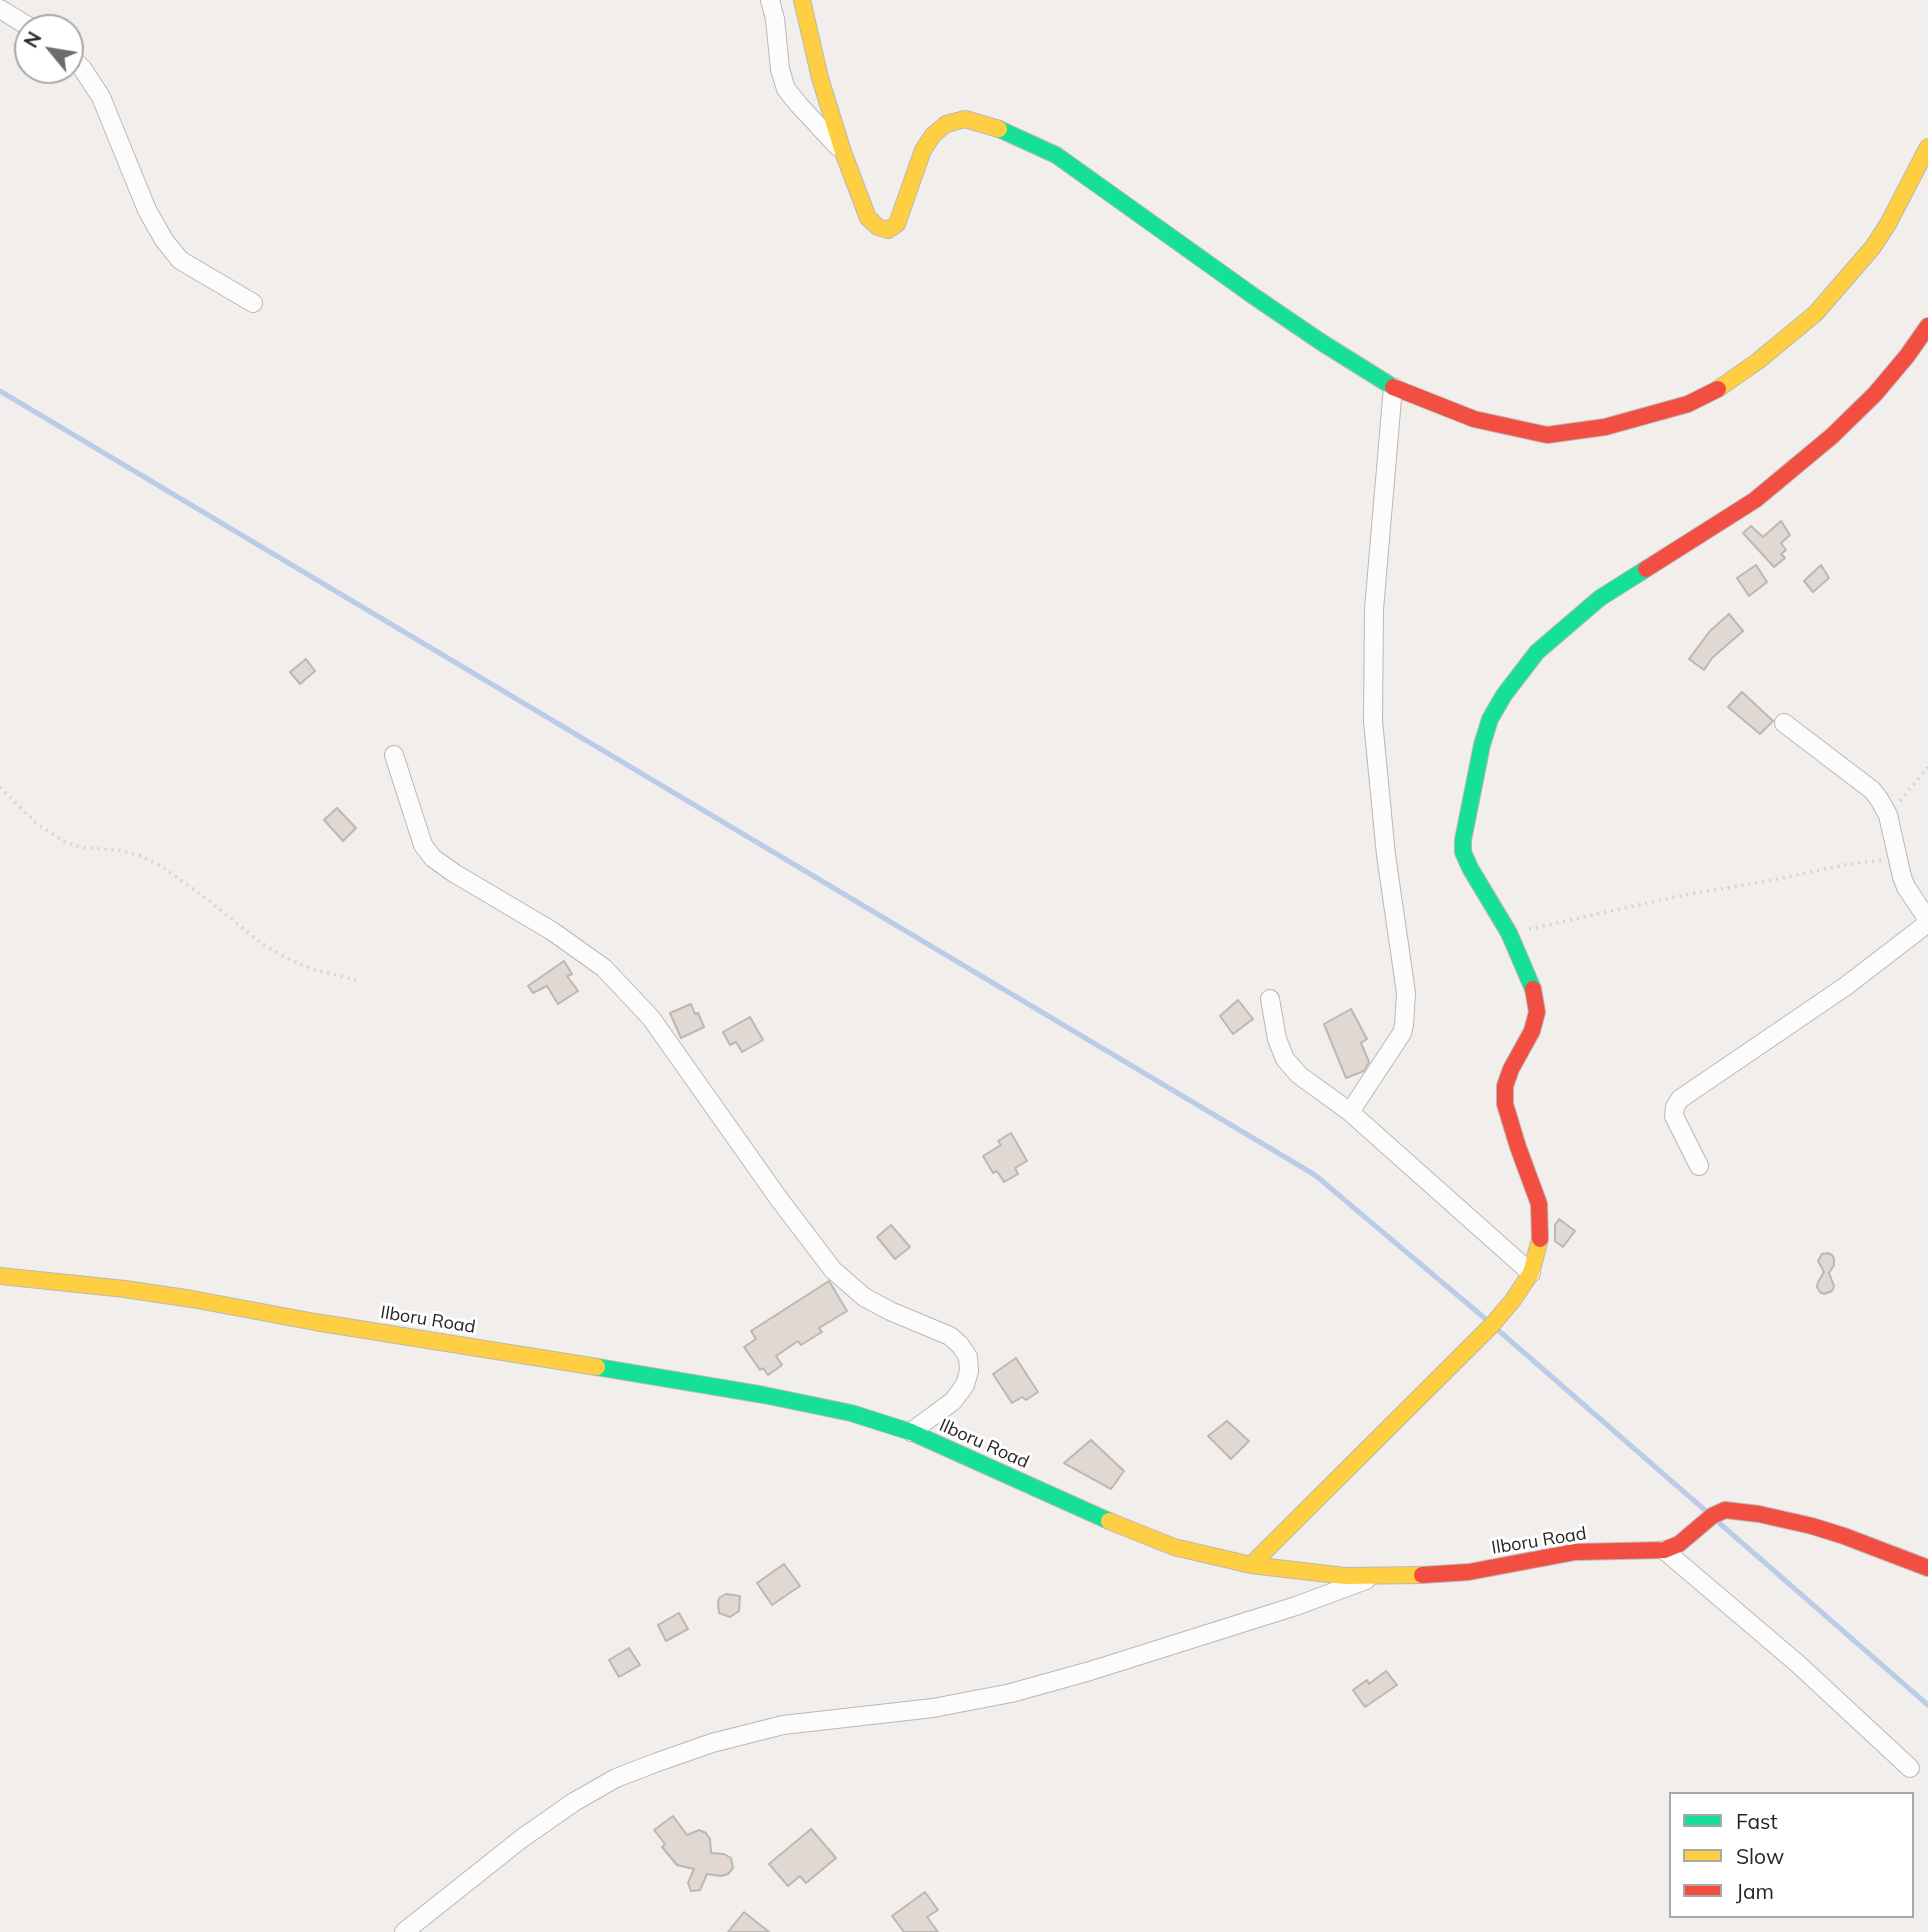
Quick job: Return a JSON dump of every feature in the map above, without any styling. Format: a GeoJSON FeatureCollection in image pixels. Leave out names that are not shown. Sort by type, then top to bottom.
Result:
{"type":"FeatureCollection","features":[{"type":"Feature","properties":{"kind":"street"},"geometry":{"type":"LineString","coordinates":[[769,0],[775,19],[780,69],[786,89],[843,152]]}},
{"type":"Feature","properties":{"kind":"street"},"geometry":{"type":"LineString","coordinates":[[803,0],[820,78],[843,152],[868,218],[878,227],[888,230],[897,223],[923,150],[933,135],[946,124],[965,119],[992,126],[1056,155],[1229,280],[1393,387],[1474,419],[1548,435],[1605,427],[1688,404],[1717,389],[1758,361],[1823,306],[1873,247],[1928,147]]}},
{"type":"Feature","properties":{"kind":"street"},"geometry":{"type":"LineString","coordinates":[[84,71],[101,97],[147,210],[164,240],[180,260],[253,303]]}},
{"type":"Feature","properties":{"kind":"street"},"geometry":{"type":"LineString","coordinates":[[1251,1565],[1492,1325],[1531,1273],[1541,1237],[1539,1204],[1505,1104],[1505,1086],[1532,1031],[1537,1012],[1534,992],[1509,933],[1463,852],[1482,745],[1490,719],[1504,695],[1537,652],[1600,598],[1755,500],[1832,436],[1875,394],[1928,326]]}},
{"type":"Feature","properties":{"kind":"street"},"geometry":{"type":"LineString","coordinates":[[1350,1112],[1402,1033],[1406,993],[1385,855],[1373,721],[1374,609],[1393,387]]}},
{"type":"Feature","properties":{"kind":"street"},"geometry":{"type":"LineString","coordinates":[[1699,1166],[1674,1116],[1680,1099],[1846,986],[1928,921],[1906,887],[1888,815],[1872,790],[1784,723]]}},
{"type":"Feature","properties":{"kind":"street"},"geometry":{"type":"LineString","coordinates":[[394,755],[423,845],[433,859],[552,931],[604,968],[651,1018],[779,1199],[833,1270],[864,1297],[950,1336],[960,1345],[968,1357],[969,1371],[965,1385],[953,1401],[911,1432]]}},
{"type":"Feature","properties":{"kind":"street"},"geometry":{"type":"LineString","coordinates":[[1270,999],[1277,1039],[1285,1059],[1299,1075],[1350,1112],[1531,1273]]}},
{"type":"Feature","properties":{"kind":"street","name":"Ilboru Road"},"geometry":{"type":"LineString","coordinates":[[0,1276],[166,1295],[315,1322],[578,1363],[798,1401],[851,1413],[911,1432],[1088,1513],[1147,1536],[1193,1552],[1251,1565],[1376,1577],[1469,1573],[1575,1552],[1664,1550]]}},
{"type":"Feature","properties":{"kind":"street"},"geometry":{"type":"LineString","coordinates":[[1910,1768],[1798,1664],[1664,1550],[1679,1544],[1712,1516],[1725,1510],[1738,1510],[1833,1532],[1928,1568]]}},
{"type":"Feature","properties":{"kind":"street"},"geometry":{"type":"LineString","coordinates":[[404,1932],[521,1839],[575,1802],[616,1778],[654,1763],[712,1743],[783,1725],[933,1708],[1011,1693],[1296,1606],[1376,1577]]}},
{"type":"Feature","properties":{"kind":"path"},"geometry":{"type":"LineString","coordinates":[[1888,815],[1928,767]]}},
{"type":"Feature","properties":{"kind":"path"},"geometry":{"type":"LineString","coordinates":[[0,787],[37,824],[54,836],[80,847],[139,855],[161,866],[203,895],[250,935],[286,958],[316,970],[359,981]]}},
{"type":"Feature","properties":{"kind":"path"},"geometry":{"type":"LineString","coordinates":[[1509,933],[1689,894],[1864,861],[1898,858]]}},
{"type":"Feature","properties":{"kind":"building"},"geometry":{"type":"Polygon","coordinates":[[[1781,521],[1790,535],[1781,543],[1786,550],[1781,554],[1785,558],[1774,567],[1743,533],[1751,526],[1763,537],[1781,521]]]}},
{"type":"Feature","properties":{"kind":"building"},"geometry":{"type":"Polygon","coordinates":[[[1756,565],[1767,582],[1749,596],[1737,578],[1756,565]]]}},
{"type":"Feature","properties":{"kind":"building"},"geometry":{"type":"Polygon","coordinates":[[[1821,565],[1829,578],[1813,592],[1804,581],[1821,565]]]}},
{"type":"Feature","properties":{"kind":"building"},"geometry":{"type":"Polygon","coordinates":[[[1729,614],[1743,631],[1712,658],[1704,670],[1689,659],[1710,631],[1729,614]]]}},
{"type":"Feature","properties":{"kind":"building"},"geometry":{"type":"Polygon","coordinates":[[[306,659],[315,671],[300,684],[290,672],[306,659]]]}},
{"type":"Feature","properties":{"kind":"building"},"geometry":{"type":"Polygon","coordinates":[[[1742,692],[1773,721],[1760,734],[1728,707],[1742,692]]]}},
{"type":"Feature","properties":{"kind":"building"},"geometry":{"type":"Polygon","coordinates":[[[337,808],[356,828],[343,841],[324,820],[337,808]]]}},
{"type":"Feature","properties":{"kind":"building"},"geometry":{"type":"Polygon","coordinates":[[[564,961],[572,974],[567,976],[578,991],[558,1004],[547,986],[533,993],[528,986],[564,961]]]}},
{"type":"Feature","properties":{"kind":"building"},"geometry":{"type":"Polygon","coordinates":[[[1238,1000],[1253,1019],[1233,1034],[1220,1016],[1238,1000]]]}},
{"type":"Feature","properties":{"kind":"building"},"geometry":{"type":"Polygon","coordinates":[[[691,1004],[704,1027],[681,1038],[670,1013],[691,1004]]]}},
{"type":"Feature","properties":{"kind":"building"},"geometry":{"type":"Polygon","coordinates":[[[1351,1009],[1367,1039],[1361,1043],[1369,1062],[1364,1071],[1346,1078],[1324,1024],[1351,1009]]]}},
{"type":"Feature","properties":{"kind":"building"},"geometry":{"type":"Polygon","coordinates":[[[750,1017],[763,1040],[742,1052],[736,1042],[730,1045],[723,1032],[750,1017]]]}},
{"type":"Feature","properties":{"kind":"building"},"geometry":{"type":"Polygon","coordinates":[[[1011,1133],[1027,1161],[1015,1168],[1018,1174],[1004,1182],[997,1171],[993,1173],[983,1156],[1001,1145],[998,1141],[1011,1133]]]}},
{"type":"Feature","properties":{"kind":"building"},"geometry":{"type":"Polygon","coordinates":[[[1559,1219],[1575,1231],[1563,1247],[1555,1241],[1555,1225],[1559,1219]]]}},
{"type":"Feature","properties":{"kind":"building"},"geometry":{"type":"Polygon","coordinates":[[[891,1225],[910,1247],[895,1259],[877,1237],[891,1225]]]}},
{"type":"Feature","properties":{"kind":"building"},"geometry":{"type":"Polygon","coordinates":[[[1828,1253],[1834,1259],[1829,1273],[1834,1286],[1832,1291],[1824,1294],[1817,1287],[1824,1272],[1818,1261],[1822,1254],[1828,1253]]]}},
{"type":"Feature","properties":{"kind":"building"},"geometry":{"type":"Polygon","coordinates":[[[829,1281],[847,1311],[819,1328],[822,1332],[801,1345],[798,1341],[776,1356],[782,1365],[768,1375],[763,1368],[760,1370],[744,1347],[756,1339],[751,1331],[829,1281]]]}},
{"type":"Feature","properties":{"kind":"building"},"geometry":{"type":"Polygon","coordinates":[[[1016,1358],[1038,1392],[1026,1400],[1022,1397],[1012,1403],[993,1374],[1016,1358]]]}},
{"type":"Feature","properties":{"kind":"building"},"geometry":{"type":"Polygon","coordinates":[[[1227,1421],[1249,1441],[1231,1459],[1208,1436],[1227,1421]]]}},
{"type":"Feature","properties":{"kind":"building"},"geometry":{"type":"Polygon","coordinates":[[[1091,1440],[1124,1471],[1111,1489],[1064,1463],[1091,1440]]]}},
{"type":"Feature","properties":{"kind":"building"},"geometry":{"type":"Polygon","coordinates":[[[784,1564],[800,1586],[772,1605],[757,1583],[784,1564]]]}},
{"type":"Feature","properties":{"kind":"building"},"geometry":{"type":"Polygon","coordinates":[[[726,1594],[740,1596],[739,1611],[730,1617],[719,1613],[719,1598],[726,1594]]]}},
{"type":"Feature","properties":{"kind":"building"},"geometry":{"type":"Polygon","coordinates":[[[679,1613],[688,1629],[666,1641],[658,1625],[679,1613]]]}},
{"type":"Feature","properties":{"kind":"building"},"geometry":{"type":"Polygon","coordinates":[[[629,1648],[640,1665],[619,1677],[609,1660],[629,1648]]]}},
{"type":"Feature","properties":{"kind":"building"},"geometry":{"type":"Polygon","coordinates":[[[1386,1671],[1397,1685],[1365,1707],[1353,1690],[1367,1680],[1369,1684],[1386,1671]]]}},
{"type":"Feature","properties":{"kind":"building"},"geometry":{"type":"Polygon","coordinates":[[[673,1816],[687,1835],[699,1830],[706,1833],[710,1839],[711,1853],[724,1854],[731,1858],[733,1868],[728,1874],[707,1874],[700,1890],[691,1891],[688,1883],[694,1869],[677,1865],[662,1847],[665,1844],[654,1830],[673,1816]]]}},
{"type":"Feature","properties":{"kind":"building"},"geometry":{"type":"Polygon","coordinates":[[[811,1829],[836,1858],[806,1883],[800,1876],[788,1886],[769,1864],[811,1829]]]}},
{"type":"Feature","properties":{"kind":"building"},"geometry":{"type":"Polygon","coordinates":[[[925,1892],[938,1910],[927,1917],[938,1932],[904,1932],[892,1916],[925,1892]]]}},
{"type":"Feature","properties":{"kind":"building"},"geometry":{"type":"Polygon","coordinates":[[[744,1912],[769,1932],[728,1932],[744,1912]]]}},
{"type":"Feature","properties":{"kind":"waterway"},"geometry":{"type":"LineString","coordinates":[[0,391],[1315,1175],[1488,1321]]}},
{"type":"Feature","properties":{"kind":"waterway"},"geometry":{"type":"LineString","coordinates":[[1498,1330],[1707,1512]]}},
{"type":"Feature","properties":{"kind":"waterway"},"geometry":{"type":"LineString","coordinates":[[1717,1521],[1928,1705]]}},
{"type":"Feature","properties":{"kind":"traffic: fast"},"geometry":{"type":"LineString","coordinates":[[999,129],[1056,155],[1252,295],[1393,387]]}},
{"type":"Feature","properties":{"kind":"traffic: fast"},"geometry":{"type":"LineString","coordinates":[[1533,989],[1509,933],[1463,852],[1482,745],[1490,719],[1504,695],[1537,652],[1600,598],[1646,569]]}},
{"type":"Feature","properties":{"kind":"traffic: fast"},"geometry":{"type":"LineString","coordinates":[[597,1367],[764,1395],[851,1413],[911,1432],[1109,1521]]}},
{"type":"Feature","properties":{"kind":"traffic: slow"},"geometry":{"type":"LineString","coordinates":[[802,0],[820,78],[843,152],[868,218],[878,227],[888,230],[897,224],[923,150],[933,135],[946,124],[965,119],[999,129]]}},
{"type":"Feature","properties":{"kind":"traffic: slow"},"geometry":{"type":"LineString","coordinates":[[1718,389],[1758,361],[1816,313],[1873,247],[1928,147]]}},
{"type":"Feature","properties":{"kind":"traffic: slow"},"geometry":{"type":"LineString","coordinates":[[1251,1565],[1492,1325],[1531,1273],[1540,1239]]}},
{"type":"Feature","properties":{"kind":"traffic: slow"},"geometry":{"type":"LineString","coordinates":[[0,1276],[192,1299],[315,1322],[597,1367]]}},
{"type":"Feature","properties":{"kind":"traffic: slow"},"geometry":{"type":"LineString","coordinates":[[1109,1521],[1174,1547],[1251,1565],[1345,1576],[1422,1575]]}},
{"type":"Feature","properties":{"kind":"traffic: jam"},"geometry":{"type":"LineString","coordinates":[[1646,569],[1755,500],[1832,436],[1875,394],[1928,326]]}},
{"type":"Feature","properties":{"kind":"traffic: jam"},"geometry":{"type":"LineString","coordinates":[[1393,387],[1474,419],[1547,435],[1605,427],[1688,404],[1718,389]]}},
{"type":"Feature","properties":{"kind":"traffic: jam"},"geometry":{"type":"LineString","coordinates":[[1533,989],[1537,1012],[1532,1031],[1511,1069],[1505,1086],[1505,1104],[1539,1204],[1540,1239]]}},
{"type":"Feature","properties":{"kind":"traffic: jam"},"geometry":{"type":"LineString","coordinates":[[1422,1575],[1469,1572],[1575,1552],[1664,1550],[1679,1544],[1712,1516],[1725,1510],[1759,1514],[1812,1526],[1928,1568]]}}]}
